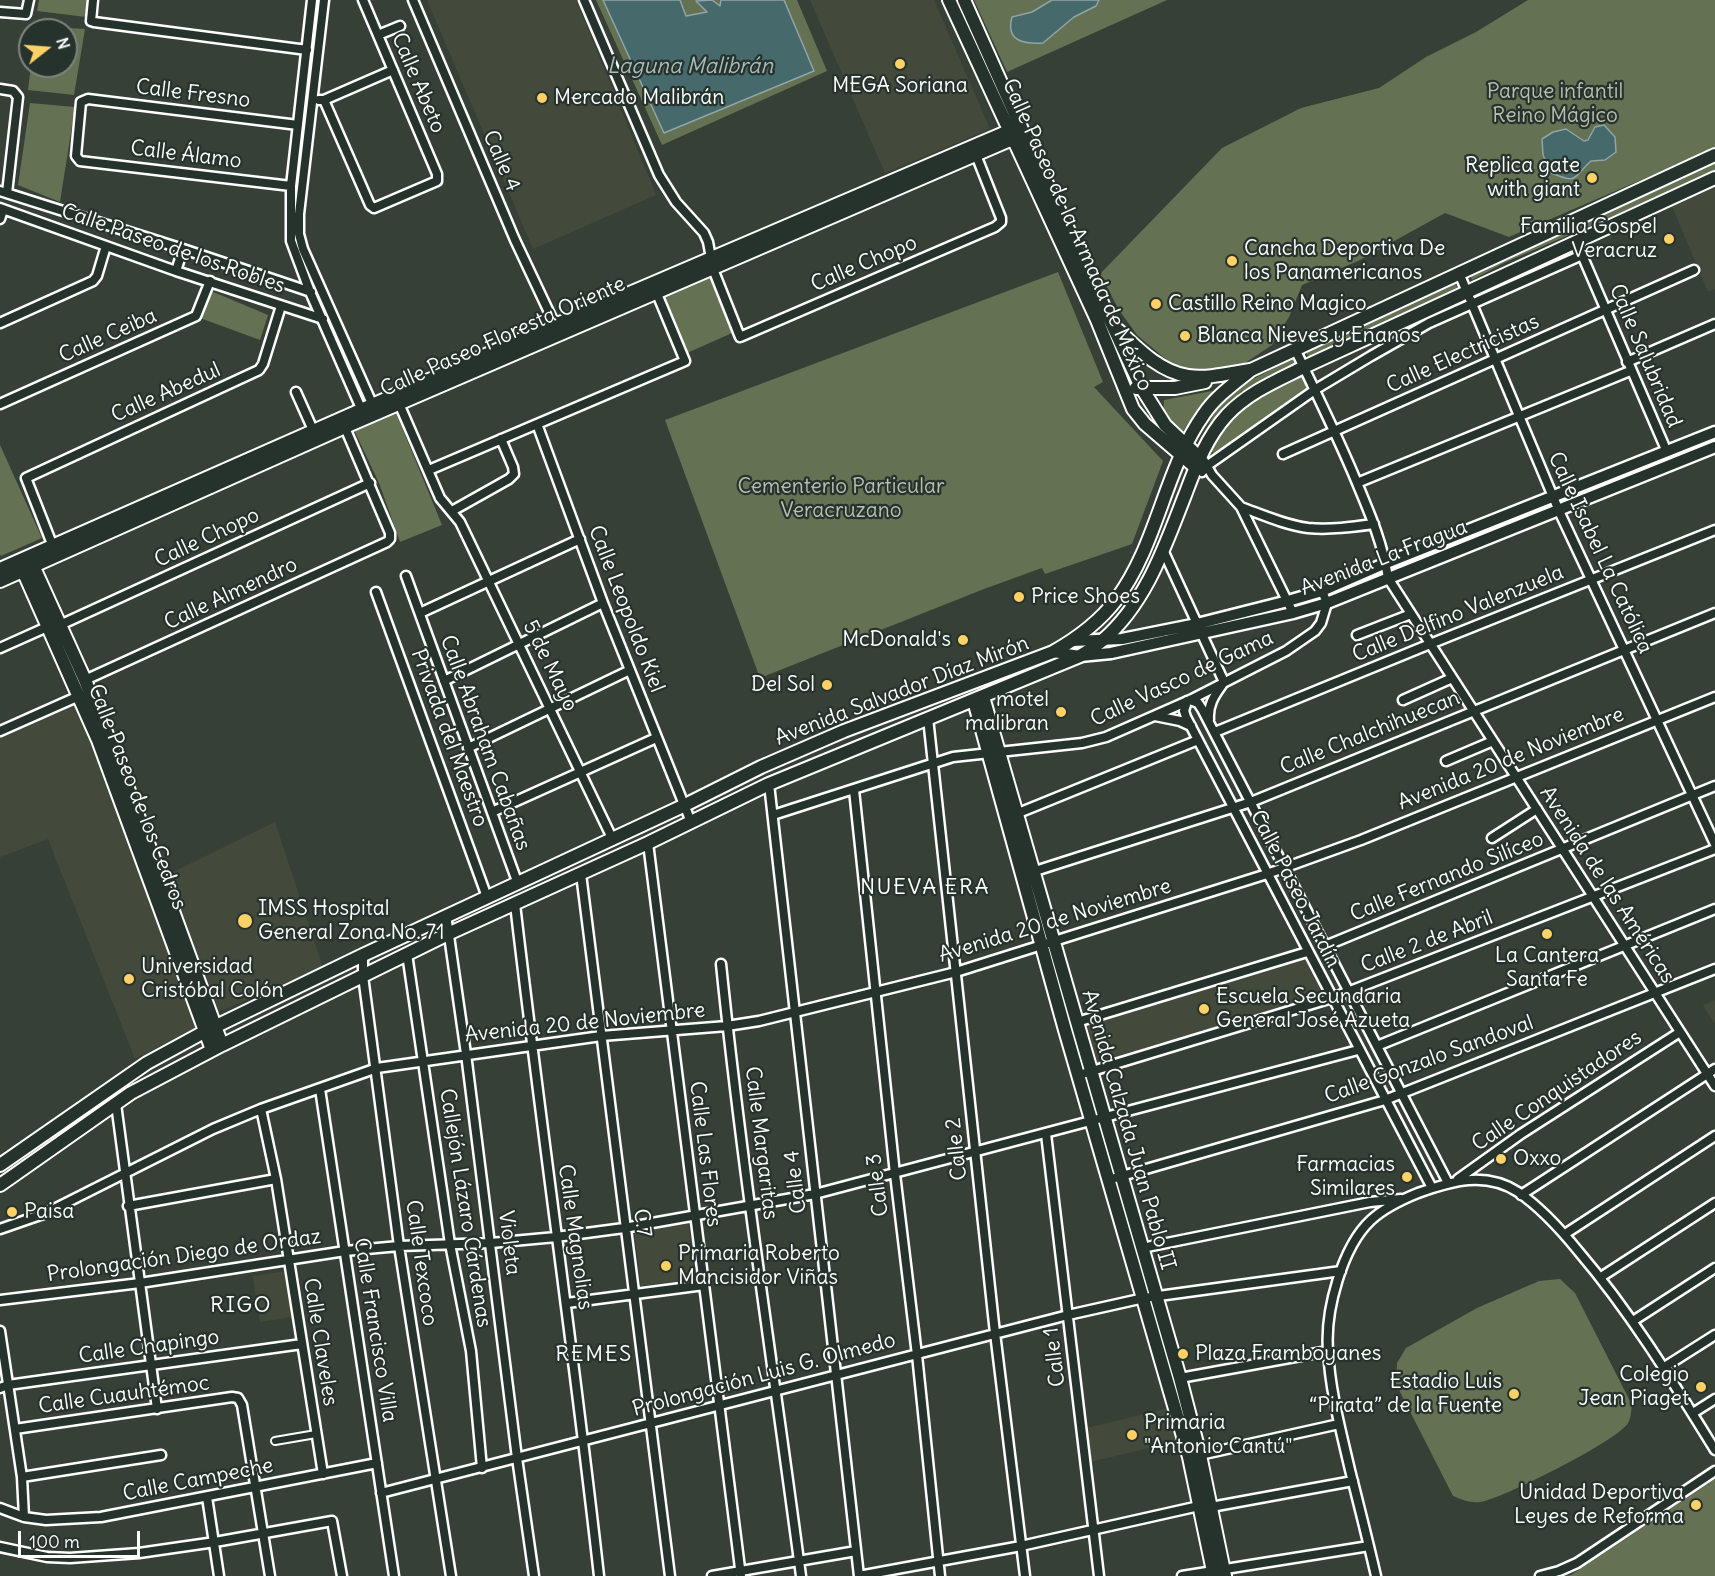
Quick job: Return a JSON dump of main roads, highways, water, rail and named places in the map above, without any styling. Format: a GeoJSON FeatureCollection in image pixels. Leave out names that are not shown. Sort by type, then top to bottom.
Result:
{"type":"FeatureCollection","features":[{"type":"Feature","properties":{"kind":"main road","name":"Calle Paseo de la Armada de México"},"geometry":{"type":"LineString","coordinates":[[949,0],[988,85],[1016,133],[1113,326],[1141,387],[1156,414],[1183,450]]}},
{"type":"Feature","properties":{"kind":"main road","name":"Calle Paseo de la Armada de México"},"geometry":{"type":"LineString","coordinates":[[964,0],[1000,79],[1016,133],[1133,409],[1145,424],[1201,465]]}},
{"type":"Feature","properties":{"kind":"main road"},"geometry":{"type":"LineString","coordinates":[[968,41],[980,35]]}},
{"type":"Feature","properties":{"kind":"main road"},"geometry":{"type":"LineString","coordinates":[[988,85],[1000,79]]}},
{"type":"Feature","properties":{"kind":"main road","name":"Calle Paseo Floresta Oriente"},"geometry":{"type":"LineString","coordinates":[[1,576],[54,550],[343,422],[654,288],[976,155],[1016,133]]}},
{"type":"Feature","properties":{"kind":"main road","name":"Calle Paseo Floresta Oriente"},"geometry":{"type":"LineString","coordinates":[[712,264],[1016,133]]}},
{"type":"Feature","properties":{"kind":"main road","name":"Avenida Salvador Díaz Mirón"},"geometry":{"type":"LineString","coordinates":[[0,1165],[130,1074],[209,1030],[446,915],[683,807],[761,767],[836,735],[1053,652],[1072,641],[1116,601],[1136,567],[1183,450],[1204,412],[1221,394],[1251,370],[1715,155]]}},
{"type":"Feature","properties":{"kind":"main road","name":"Avenida Salvador Díaz Mirón"},"geometry":{"type":"LineString","coordinates":[[0,1185],[131,1093],[407,954],[648,843],[769,784],[1080,656],[1102,640],[1124,617],[1144,589],[1201,465],[1213,433],[1240,403],[1258,390],[1304,367],[1469,297],[1576,242],[1715,178]]}},
{"type":"Feature","properties":{"kind":"main road"},"geometry":{"type":"LineString","coordinates":[[1113,326],[1142,353],[1176,372],[1195,376],[1251,370]]}},
{"type":"Feature","properties":{"kind":"main road"},"geometry":{"type":"LineString","coordinates":[[1125,390],[1141,387],[1175,388],[1220,378],[1231,373]]}},
{"type":"Feature","properties":{"kind":"main road","name":"Calle Paseo Floresta Oriente"},"geometry":{"type":"LineString","coordinates":[[162,502],[313,430],[343,422]]}},
{"type":"Feature","properties":{"kind":"main road","name":"Calle Paseo de los Cedros"},"geometry":{"type":"LineString","coordinates":[[26,563],[66,652],[79,696],[160,892]]}},
{"type":"Feature","properties":{"kind":"main road","name":"Calle Paseo de los Cedros"},"geometry":{"type":"LineString","coordinates":[[66,652],[85,680],[122,772],[160,892],[217,1048]]}},
{"type":"Feature","properties":{"kind":"main road","name":"Avenida Calzada Juan Pablo II"},"geometry":{"type":"LineString","coordinates":[[978,699],[1041,946],[1091,1121],[1142,1248],[1150,1297],[1189,1457],[1205,1507],[1219,1573]]}},
{"type":"Feature","properties":{"kind":"main road"},"geometry":{"type":"LineString","coordinates":[[815,765],[818,757],[838,744],[836,735]]}},
{"type":"Feature","properties":{"kind":"main road","name":"Avenida Calzada Juan Pablo II"},"geometry":{"type":"LineString","coordinates":[[992,751],[1016,814],[1092,1071],[1104,1118],[1114,1178],[1150,1297],[1179,1378],[1200,1455],[1205,1507]]}},
{"type":"Feature","properties":{"kind":"water","name":"Laguna Malibrán"},"geometry":{"type":"Polygon","coordinates":[[[603,0],[680,0],[686,16],[707,12],[696,1],[712,0],[720,6],[721,0],[784,0],[814,71],[664,133],[603,0]]]}},
{"type":"Feature","properties":{"kind":"water"},"geometry":{"type":"Polygon","coordinates":[[[1052,0],[1099,0],[1096,6],[1074,17],[1043,43],[1018,40],[1011,32],[1012,17],[1032,12],[1052,0]]]}},
{"type":"Feature","properties":{"kind":"water"},"geometry":{"type":"Polygon","coordinates":[[[1604,125],[1615,137],[1616,152],[1605,160],[1591,161],[1571,179],[1551,173],[1543,155],[1542,139],[1553,132],[1566,129],[1584,141],[1588,140],[1595,127],[1604,125]]]}},
{"type":"Feature","properties":{"kind":"place","name":"MEGA Soriana"},"geometry":{"type":"Point","coordinates":[900,64]}},
{"type":"Feature","properties":{"kind":"place","name":"Mercado Malibrán"},"geometry":{"type":"Point","coordinates":[542,98]}},
{"type":"Feature","properties":{"kind":"place","name":"Replica gate with giant"},"geometry":{"type":"Point","coordinates":[1592,178]}},
{"type":"Feature","properties":{"kind":"place","name":"Familia Gospel Veracruz"},"geometry":{"type":"Point","coordinates":[1669,239]}},
{"type":"Feature","properties":{"kind":"place","name":"Cancha Deportiva De los Panamericanos"},"geometry":{"type":"Point","coordinates":[1232,261]}},
{"type":"Feature","properties":{"kind":"place","name":"Castillo Reino Magico"},"geometry":{"type":"Point","coordinates":[1156,304]}},
{"type":"Feature","properties":{"kind":"place","name":"Blanca Nieves y Enanos"},"geometry":{"type":"Point","coordinates":[1185,336]}},
{"type":"Feature","properties":{"kind":"place","name":"Price Shoes"},"geometry":{"type":"Point","coordinates":[1019,597]}},
{"type":"Feature","properties":{"kind":"place","name":"McDonald's"},"geometry":{"type":"Point","coordinates":[963,640]}},
{"type":"Feature","properties":{"kind":"place","name":"Del Sol"},"geometry":{"type":"Point","coordinates":[827,685]}},
{"type":"Feature","properties":{"kind":"place","name":"motel malibran"},"geometry":{"type":"Point","coordinates":[1061,712]}},
{"type":"Feature","properties":{"kind":"place","name":"IMSS Hospital General Zona No. 71"},"geometry":{"type":"Point","coordinates":[245,921]}},
{"type":"Feature","properties":{"kind":"place","name":"La Cantera Santa Fe"},"geometry":{"type":"Point","coordinates":[1547,934]}},
{"type":"Feature","properties":{"kind":"place","name":"Universidad Cristóbal Colón"},"geometry":{"type":"Point","coordinates":[129,979]}},
{"type":"Feature","properties":{"kind":"place","name":"Escuela Secundaria General José Azueta"},"geometry":{"type":"Point","coordinates":[1204,1009]}},
{"type":"Feature","properties":{"kind":"place","name":"Oxxo"},"geometry":{"type":"Point","coordinates":[1501,1159]}},
{"type":"Feature","properties":{"kind":"place","name":"Farmacias Similares"},"geometry":{"type":"Point","coordinates":[1407,1177]}},
{"type":"Feature","properties":{"kind":"place","name":"Paisa"},"geometry":{"type":"Point","coordinates":[12,1212]}},
{"type":"Feature","properties":{"kind":"place","name":"Primaria Roberto Mancisidor Viñas"},"geometry":{"type":"Point","coordinates":[666,1266]}},
{"type":"Feature","properties":{"kind":"place","name":"Plaza Framboyanes"},"geometry":{"type":"Point","coordinates":[1183,1354]}},
{"type":"Feature","properties":{"kind":"place","name":"Colegio Jean Piaget"},"geometry":{"type":"Point","coordinates":[1701,1387]}},
{"type":"Feature","properties":{"kind":"place","name":"Estadio Luis “Pirata” de la Fuente"},"geometry":{"type":"Point","coordinates":[1514,1394]}},
{"type":"Feature","properties":{"kind":"place","name":"Primaria \"Antonio Cantú\""},"geometry":{"type":"Point","coordinates":[1132,1435]}},
{"type":"Feature","properties":{"kind":"place","name":"Unidad Deportiva Leyes de Reforma"},"geometry":{"type":"Point","coordinates":[1696,1505]}},
{"type":"Feature","properties":{"kind":"district","name":"NUEVA ERA"},"geometry":{"type":"Point","coordinates":[925,888]}},
{"type":"Feature","properties":{"kind":"district","name":"RIGO"},"geometry":{"type":"Point","coordinates":[241,1306]}},
{"type":"Feature","properties":{"kind":"district","name":"REMES"},"geometry":{"type":"Point","coordinates":[594,1355]}},
{"type":"Feature","properties":{"kind":"park label","name":"Parque infantil Reino Mágico"},"geometry":{"type":"Point","coordinates":[1555,104]}},
{"type":"Feature","properties":{"kind":"park label","name":"Cementerio Particular Veracruzano"},"geometry":{"type":"Point","coordinates":[841,499]}}]}
